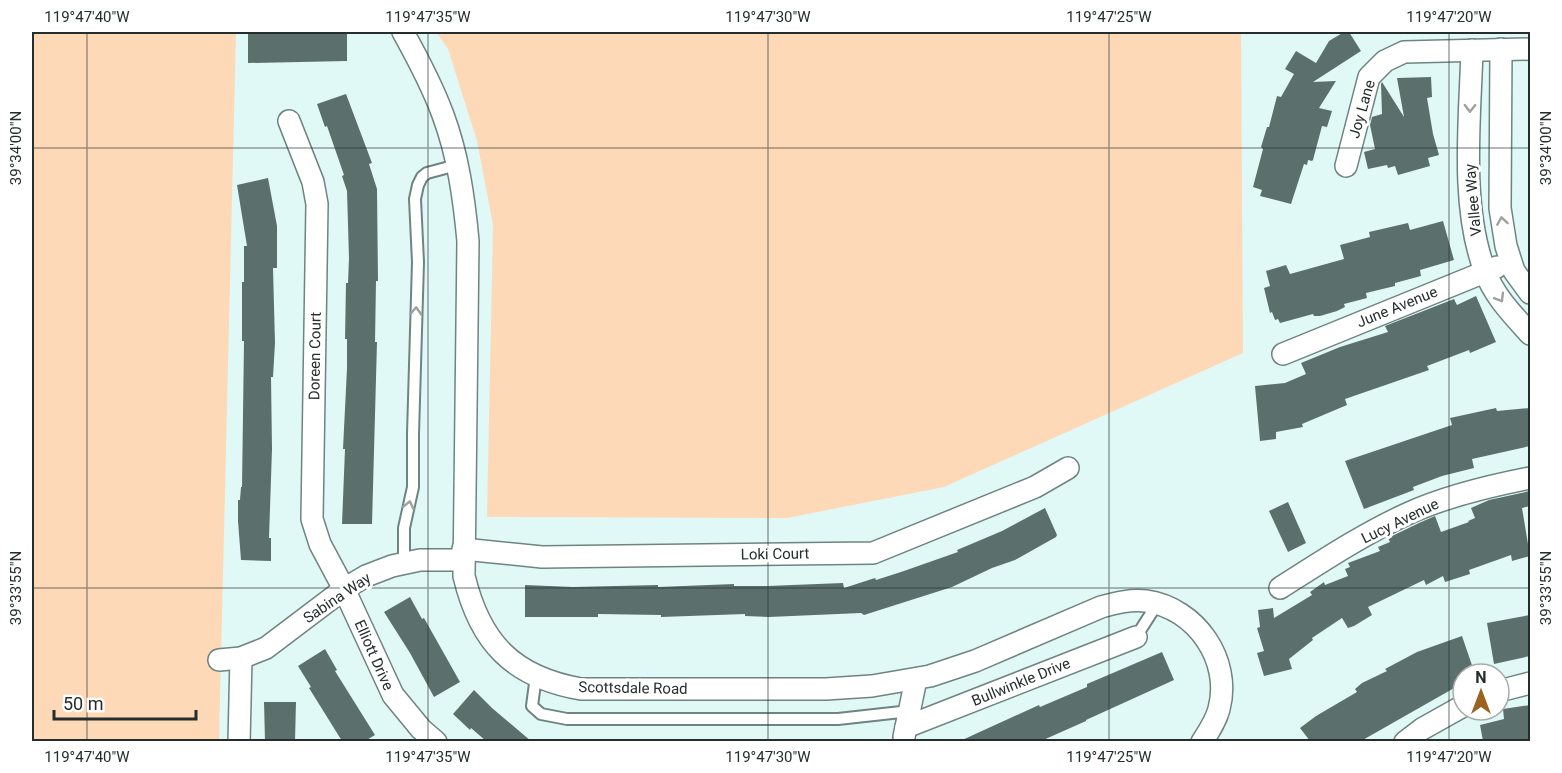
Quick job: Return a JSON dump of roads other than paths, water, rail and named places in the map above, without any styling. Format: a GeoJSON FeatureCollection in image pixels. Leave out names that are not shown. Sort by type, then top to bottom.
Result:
{"type":"FeatureCollection","features":[{"type":"Feature","properties":{"kind":"street","name":"Scottsdale Road"},"geometry":{"type":"LineString","coordinates":[[403,32],[426,73],[439,105],[457,165],[464,199],[468,241],[464,576],[471,603],[481,626],[497,647],[515,664],[536,676],[581,690],[825,689],[872,686],[916,679],[975,661],[1101,607],[1123,601],[1146,601],[1168,607],[1188,618],[1201,631],[1212,648],[1220,669],[1222,690],[1219,709],[1212,727],[1202,741]]}},
{"type":"Feature","properties":{"kind":"street","name":"Vallee Way"},"geometry":{"type":"LineString","coordinates":[[1501,49],[1500,208],[1506,246],[1514,271],[1530,293]]}},
{"type":"Feature","properties":{"kind":"street","name":"Joy Lane"},"geometry":{"type":"LineString","coordinates":[[1346,166],[1369,76],[1385,61],[1404,52],[1530,49]]}},
{"type":"Feature","properties":{"kind":"street","name":"Vallee Way"},"geometry":{"type":"LineString","coordinates":[[1472,50],[1469,178],[1475,235],[1485,271],[1503,304],[1530,334]]}},
{"type":"Feature","properties":{"kind":"street","name":"Doreen Court"},"geometry":{"type":"LineString","coordinates":[[289,121],[313,182],[317,204],[312,519],[320,544],[344,589]]}},
{"type":"Feature","properties":{"kind":"street","name":"June Avenue"},"geometry":{"type":"LineString","coordinates":[[1284,354],[1511,261]]}},
{"type":"Feature","properties":{"kind":"street","name":"Loki Court"},"geometry":{"type":"LineString","coordinates":[[463,554],[542,557],[873,553],[1035,487],[1068,468]]}},
{"type":"Feature","properties":{"kind":"street","name":"Lucy Avenue"},"geometry":{"type":"LineString","coordinates":[[1280,588],[1406,515],[1443,500],[1530,478]]}},
{"type":"Feature","properties":{"kind":"street","name":"Sabina Way"},"geometry":{"type":"LineString","coordinates":[[219,660],[241,658],[266,648],[344,589],[366,576],[404,563],[463,554]]}},
{"type":"Feature","properties":{"kind":"street","name":"Elliott Drive"},"geometry":{"type":"LineString","coordinates":[[344,589],[393,696],[422,729],[436,741]]}},
{"type":"Feature","properties":{"kind":"street","name":"Bullwinkle Drive"},"geometry":{"type":"LineString","coordinates":[[906,727],[1136,637]]}},
{"type":"Feature","properties":{"kind":"street"},"geometry":{"type":"LineString","coordinates":[[239,741],[241,658]]}},
{"type":"Feature","properties":{"kind":"street"},"geometry":{"type":"LineString","coordinates":[[906,727],[916,679]]}},
{"type":"Feature","properties":{"kind":"street"},"geometry":{"type":"LineString","coordinates":[[1511,688],[1530,683]]}},
{"type":"Feature","properties":{"kind":"street"},"geometry":{"type":"LineString","coordinates":[[1405,741],[1451,713]]}},
{"type":"Feature","properties":{"kind":"lane"},"geometry":{"type":"LineString","coordinates":[[404,563],[404,528],[413,487],[418,261],[415,199],[422,177],[427,173],[457,165]]}},
{"type":"Feature","properties":{"kind":"lane"},"geometry":{"type":"LineString","coordinates":[[1136,637],[1157,604]]}},
{"type":"Feature","properties":{"kind":"lane"},"geometry":{"type":"LineString","coordinates":[[536,676],[532,706],[541,714],[567,719],[837,719],[906,727]]}}]}
